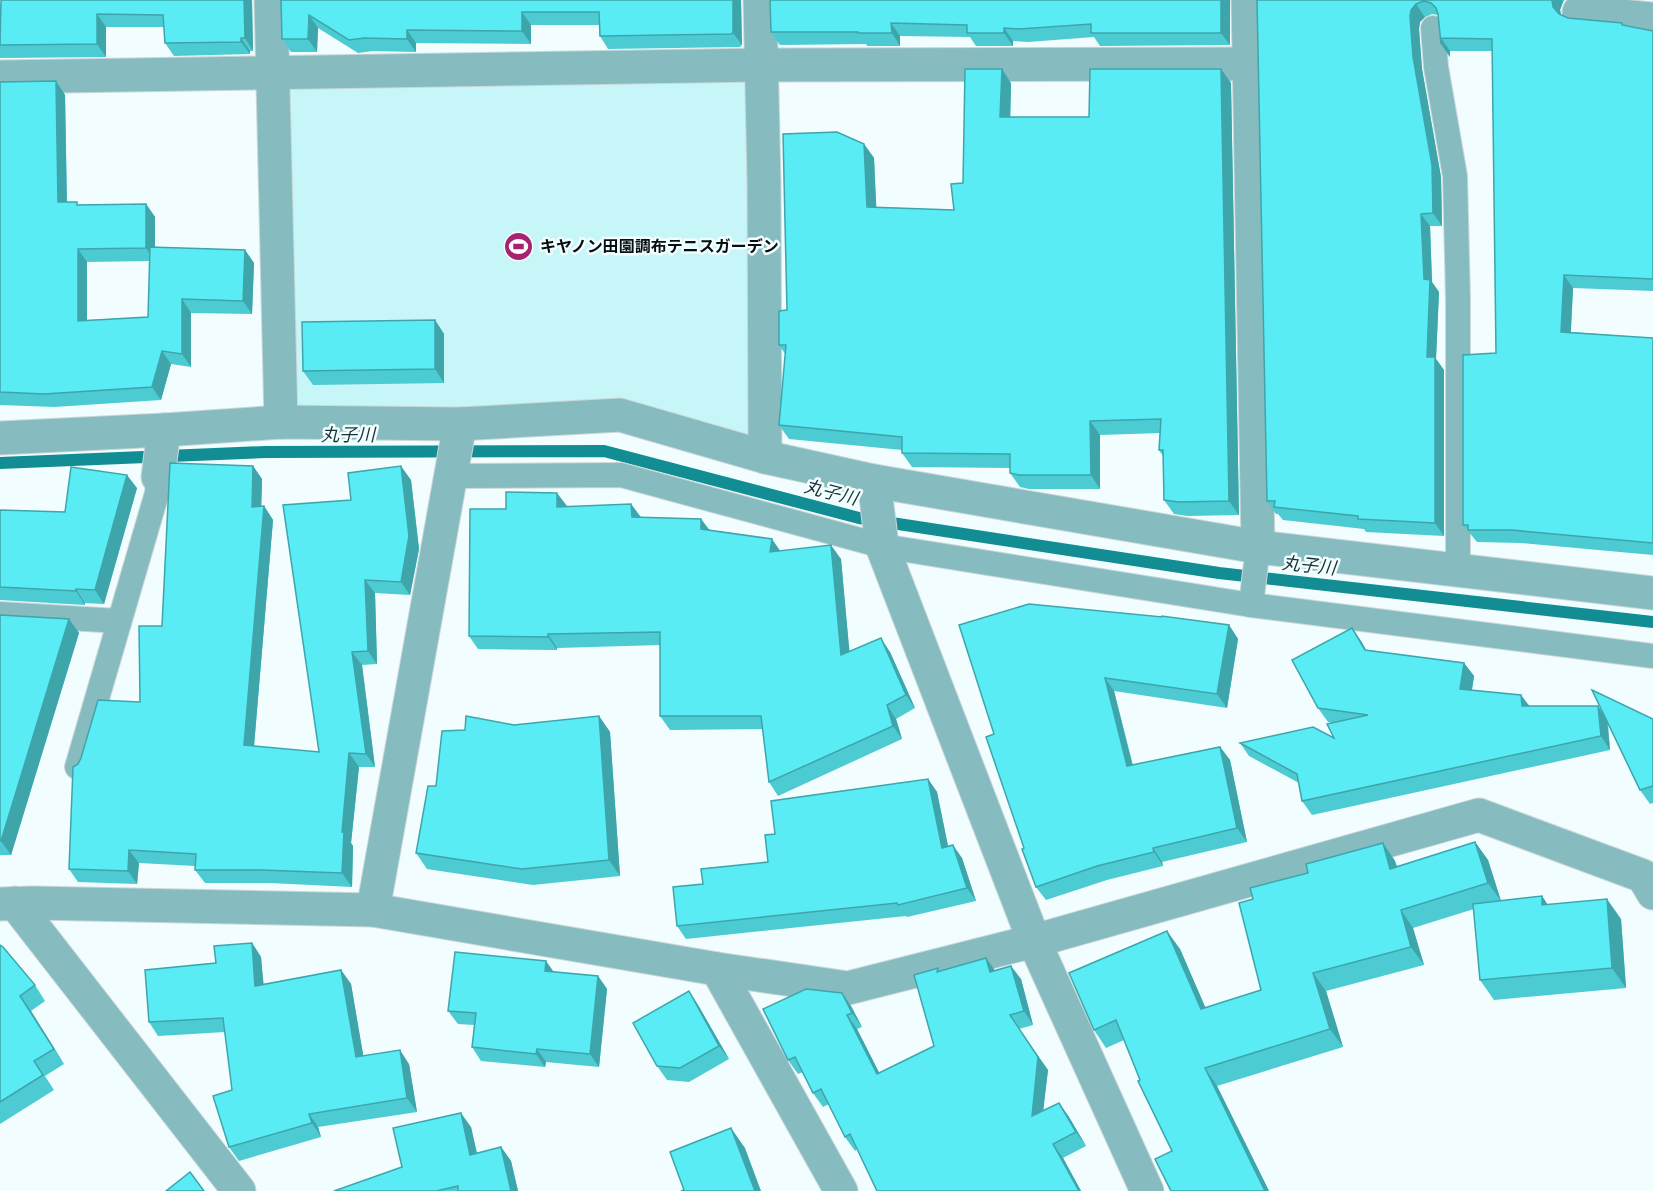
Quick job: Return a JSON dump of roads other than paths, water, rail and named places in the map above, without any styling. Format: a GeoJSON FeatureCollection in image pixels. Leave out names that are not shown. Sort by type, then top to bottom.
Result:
{"type":"FeatureCollection","features":[{"type":"Feature","properties":{"kind":"street"},"geometry":{"type":"LineString","coordinates":[[271,0],[281,422]]}},
{"type":"Feature","properties":{"kind":"street"},"geometry":{"type":"LineString","coordinates":[[760,0],[764,183],[765,457]]}},
{"type":"Feature","properties":{"kind":"street"},"geometry":{"type":"LineString","coordinates":[[1248,0],[1258,552]]}},
{"type":"Feature","properties":{"kind":"street"},"geometry":{"type":"LineString","coordinates":[[1579,12],[1653,19]]}},
{"type":"Feature","properties":{"kind":"street"},"geometry":{"type":"LineString","coordinates":[[0,77],[762,65],[1248,64]]}},
{"type":"Feature","properties":{"kind":"street"},"geometry":{"type":"LineString","coordinates":[[0,438],[163,435],[281,422],[459,428],[620,416],[875,487],[1258,552],[1458,570],[1653,593]]}},
{"type":"Feature","properties":{"kind":"street"},"geometry":{"type":"LineString","coordinates":[[373,910],[459,428]]}},
{"type":"Feature","properties":{"kind":"street"},"geometry":{"type":"LineString","coordinates":[[158,477],[163,435]]}},
{"type":"Feature","properties":{"kind":"street"},"geometry":{"type":"LineString","coordinates":[[875,487],[882,541],[1034,941],[1147,1191]]}},
{"type":"Feature","properties":{"kind":"street"},"geometry":{"type":"LineString","coordinates":[[7,904],[373,910],[717,969],[848,988],[1034,941],[1479,815],[1643,876],[1653,893]]}},
{"type":"Feature","properties":{"kind":"street"},"geometry":{"type":"LineString","coordinates":[[7,904],[239,1191]]}},
{"type":"Feature","properties":{"kind":"street"},"geometry":{"type":"LineString","coordinates":[[717,969],[841,1191]]}},
{"type":"Feature","properties":{"kind":"lane"},"geometry":{"type":"LineString","coordinates":[[1433,28],[1436,67],[1455,176],[1458,300],[1458,570]]}},
{"type":"Feature","properties":{"kind":"lane"},"geometry":{"type":"LineString","coordinates":[[451,472],[621,475],[882,541],[1251,601],[1653,656]]}},
{"type":"Feature","properties":{"kind":"lane"},"geometry":{"type":"LineString","coordinates":[[77,767],[157,494],[158,477]]}},
{"type":"Feature","properties":{"kind":"lane"},"geometry":{"type":"LineString","coordinates":[[1251,601],[1258,552]]}},
{"type":"Feature","properties":{"kind":"lane"},"geometry":{"type":"LineString","coordinates":[[0,614],[119,621]]}},
{"type":"Feature","properties":{"kind":"waterway","name":"丸子川"},"geometry":{"type":"LineString","coordinates":[[0,463],[265,452],[604,451],[859,518],[1219,573],[1653,622]]}},
{"type":"Feature","properties":{"kind":"place","name":"キヤノン田園調布テニスガーデン"},"geometry":{"type":"Point","coordinates":[519,246]}}]}
